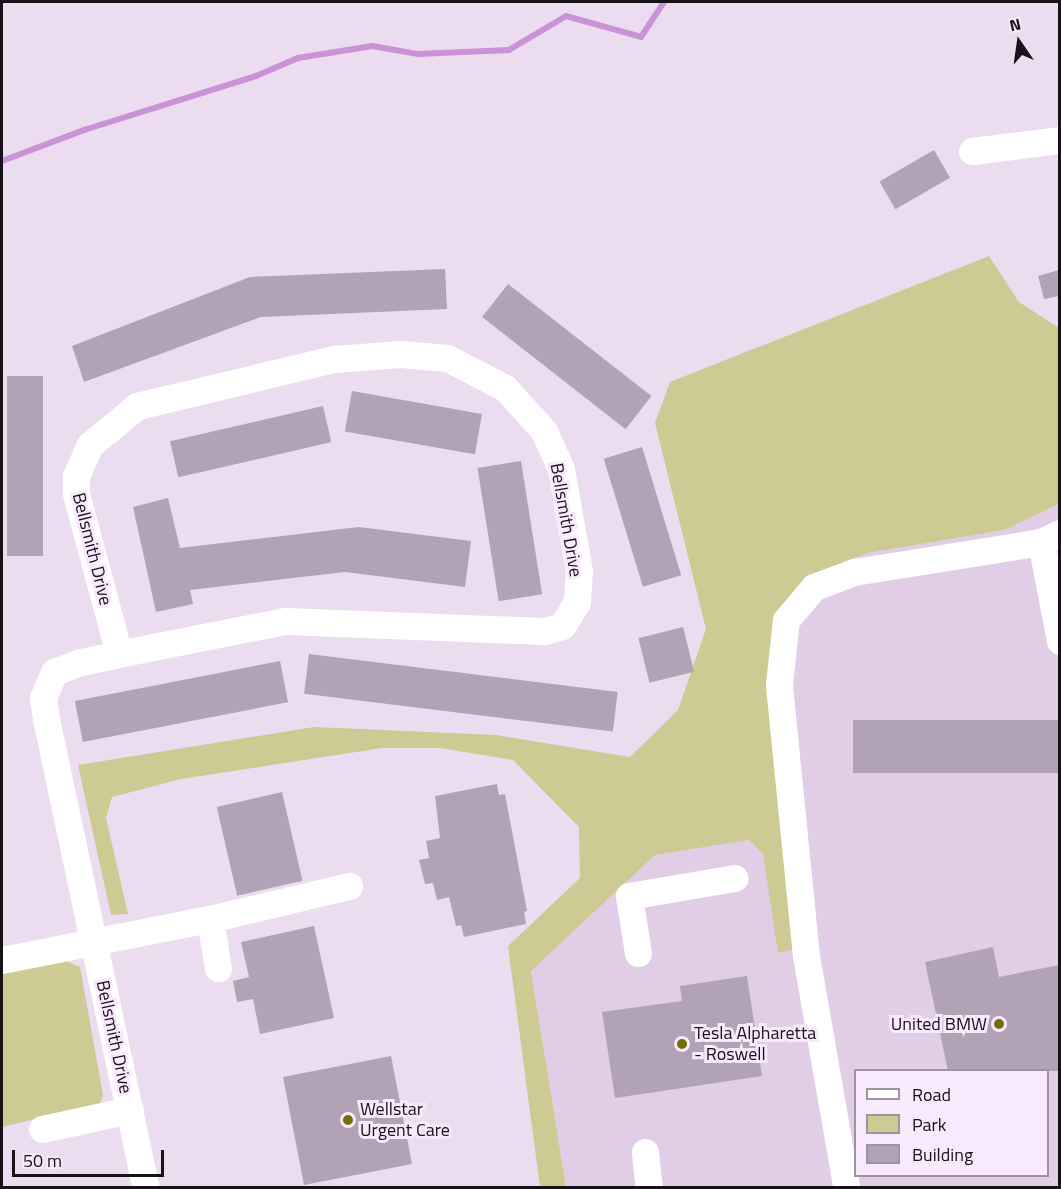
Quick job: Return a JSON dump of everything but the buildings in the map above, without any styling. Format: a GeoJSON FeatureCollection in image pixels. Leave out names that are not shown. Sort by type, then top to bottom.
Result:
{"type":"FeatureCollection","features":[{"type":"Feature","properties":{"kind":"street"},"geometry":{"type":"LineString","coordinates":[[972,152],[1059,140]]}},
{"type":"Feature","properties":{"kind":"street","name":"Bellsmith Drive"},"geometry":{"type":"LineString","coordinates":[[119,654],[76,494],[76,476],[90,445],[137,406],[335,359],[400,354],[447,358],[505,388],[544,431],[561,469],[579,571],[577,602],[562,627],[544,632],[285,621],[80,662],[54,672],[43,698],[146,1188]]}},
{"type":"Feature","properties":{"kind":"street"},"geometry":{"type":"LineString","coordinates":[[846,1185],[806,956],[779,684],[786,620],[814,587],[854,572],[1050,537],[1059,641]]}},
{"type":"Feature","properties":{"kind":"street"},"geometry":{"type":"LineString","coordinates":[[638,953],[629,896],[734,878]]}},
{"type":"Feature","properties":{"kind":"street"},"geometry":{"type":"LineString","coordinates":[[2,960],[210,919],[349,886]]}},
{"type":"Feature","properties":{"kind":"street"},"geometry":{"type":"LineString","coordinates":[[210,919],[218,968]]}},
{"type":"Feature","properties":{"kind":"street"},"geometry":{"type":"LineString","coordinates":[[42,1129],[130,1110]]}},
{"type":"Feature","properties":{"kind":"street"},"geometry":{"type":"LineString","coordinates":[[645,1152],[649,1188]]}},
{"type":"Feature","properties":{"kind":"shaded area"},"geometry":{"type":"Polygon","coordinates":[[[1059,504],[1059,1187],[566,1187],[531,971],[655,855],[749,840],[763,854],[778,952],[794,949],[768,702],[808,577],[867,553],[1004,530],[1059,504]]]}},
{"type":"Feature","properties":{"kind":"green space"},"geometry":{"type":"Polygon","coordinates":[[[989,256],[1019,302],[1059,328],[1059,504],[1004,530],[867,553],[808,577],[777,611],[795,949],[778,953],[763,854],[749,840],[655,855],[531,971],[566,1187],[540,1187],[508,946],[580,878],[579,827],[513,760],[440,748],[382,748],[181,779],[112,797],[106,818],[128,914],[111,915],[78,765],[314,727],[496,735],[630,757],[678,710],[706,629],[655,423],[670,382],[989,256]]]}},
{"type":"Feature","properties":{"kind":"green space"},"geometry":{"type":"Polygon","coordinates":[[[60,958],[80,967],[103,1095],[100,1103],[2,1127],[2,970],[60,958]]]}},
{"type":"Feature","properties":{"kind":"waterway"},"geometry":{"type":"LineString","coordinates":[[2,161],[84,130],[256,76],[298,58],[372,46],[418,54],[509,50],[566,16],[641,37],[664,2]]}},
{"type":"Feature","properties":{"kind":"place","name":"United BMW"},"geometry":{"type":"Point","coordinates":[999,1024]}},
{"type":"Feature","properties":{"kind":"place","name":"Tesla Alpharetta - Roswell"},"geometry":{"type":"Point","coordinates":[682,1044]}},
{"type":"Feature","properties":{"kind":"place","name":"Wellstar Urgent Care"},"geometry":{"type":"Point","coordinates":[348,1120]}}]}
